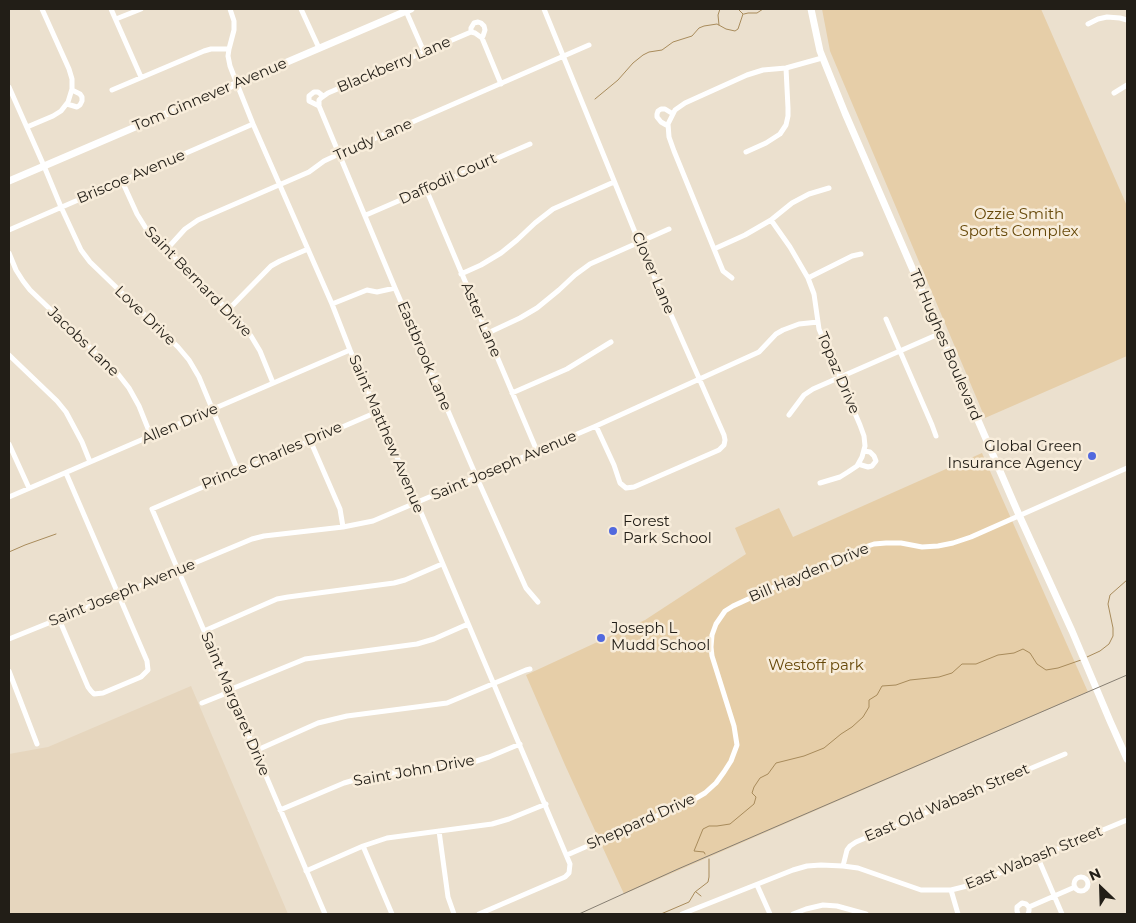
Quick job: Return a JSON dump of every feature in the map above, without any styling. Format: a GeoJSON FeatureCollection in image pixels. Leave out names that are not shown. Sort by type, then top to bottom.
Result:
{"type":"FeatureCollection","features":[{"type":"Feature","properties":{"kind":"main road","name":"TR Hughes Boulevard"},"geometry":{"type":"LineString","coordinates":[[811,9],[822,58],[1019,515],[1072,631],[1127,759]]}},
{"type":"Feature","properties":{"kind":"main road","name":"Tom Ginnever Avenue"},"geometry":{"type":"LineString","coordinates":[[9,181],[408,10]]}},
{"type":"Feature","properties":{"kind":"street"},"geometry":{"type":"LineString","coordinates":[[26,127],[60,112],[67,104],[72,90],[72,79],[69,69],[42,9]]}},
{"type":"Feature","properties":{"kind":"street"},"geometry":{"type":"LineString","coordinates":[[111,9],[141,77]]}},
{"type":"Feature","properties":{"kind":"street"},"geometry":{"type":"LineString","coordinates":[[116,19],[141,9]]}},
{"type":"Feature","properties":{"kind":"street","name":"Saint Matthew Avenue"},"geometry":{"type":"LineString","coordinates":[[230,9],[234,21],[234,30],[228,56],[237,84],[567,855]]}},
{"type":"Feature","properties":{"kind":"street"},"geometry":{"type":"LineString","coordinates":[[303,9],[319,48]]}},
{"type":"Feature","properties":{"kind":"street","name":"Clover Lane"},"geometry":{"type":"LineString","coordinates":[[544,9],[639,242],[724,435],[724,445],[719,450],[634,487],[626,488],[620,483],[596,426]]}},
{"type":"Feature","properties":{"kind":"street"},"geometry":{"type":"LineString","coordinates":[[408,10],[424,52]]}},
{"type":"Feature","properties":{"kind":"street"},"geometry":{"type":"LineString","coordinates":[[1088,24],[1107,17],[1127,20]]}},
{"type":"Feature","properties":{"kind":"street","name":"Blackberry Lane"},"geometry":{"type":"LineString","coordinates":[[320,101],[424,52],[473,32],[471,28],[474,23],[478,22],[484,26],[485,30],[482,38]]}},
{"type":"Feature","properties":{"kind":"street"},"geometry":{"type":"LineString","coordinates":[[473,32],[482,38],[501,84]]}},
{"type":"Feature","properties":{"kind":"street","name":"Trudy Lane"},"geometry":{"type":"LineString","coordinates":[[166,250],[185,229],[198,220],[309,172],[324,161],[339,154],[589,45]]}},
{"type":"Feature","properties":{"kind":"street"},"geometry":{"type":"LineString","coordinates":[[112,90],[204,51],[229,49]]}},
{"type":"Feature","properties":{"kind":"street"},"geometry":{"type":"LineString","coordinates":[[732,278],[724,271],[674,151],[669,137],[668,126],[671,118],[676,110],[685,103],[747,75],[763,70],[786,68],[822,58]]}},
{"type":"Feature","properties":{"kind":"street"},"geometry":{"type":"LineString","coordinates":[[746,152],[780,134],[786,124],[788,108],[786,68]]}},
{"type":"Feature","properties":{"kind":"street"},"geometry":{"type":"LineString","coordinates":[[1114,93],[1127,86]]}},
{"type":"Feature","properties":{"kind":"street","name":"Love Drive"},"geometry":{"type":"LineString","coordinates":[[9,87],[81,250],[90,262],[178,347],[189,360],[199,377],[238,471]]}},
{"type":"Feature","properties":{"kind":"street"},"geometry":{"type":"LineString","coordinates":[[67,104],[77,107],[82,101],[80,94],[72,90]]}},
{"type":"Feature","properties":{"kind":"street","name":"Eastbrook Lane"},"geometry":{"type":"LineString","coordinates":[[320,101],[339,154],[477,478],[526,588],[538,602]]}},
{"type":"Feature","properties":{"kind":"street"},"geometry":{"type":"LineString","coordinates":[[668,126],[657,117],[658,111],[665,109],[673,114]]}},
{"type":"Feature","properties":{"kind":"street","name":"Briscoe Avenue"},"geometry":{"type":"LineString","coordinates":[[9,230],[253,124]]}},
{"type":"Feature","properties":{"kind":"street","name":"Daffodil Court"},"geometry":{"type":"LineString","coordinates":[[366,215],[530,144]]}},
{"type":"Feature","properties":{"kind":"street","name":"Saint Bernard Drive"},"geometry":{"type":"LineString","coordinates":[[122,181],[137,214],[147,230],[241,323],[251,336],[274,383]]}},
{"type":"Feature","properties":{"kind":"street"},"geometry":{"type":"LineString","coordinates":[[461,274],[482,265],[501,253],[553,209],[614,182]]}},
{"type":"Feature","properties":{"kind":"street"},"geometry":{"type":"LineString","coordinates":[[714,249],[745,235],[771,220],[792,203],[809,194],[829,188]]}},
{"type":"Feature","properties":{"kind":"street","name":"Aster Lane"},"geometry":{"type":"LineString","coordinates":[[426,189],[537,451]]}},
{"type":"Feature","properties":{"kind":"street","name":"Topaz Drive"},"geometry":{"type":"LineString","coordinates":[[771,220],[808,278],[814,294],[819,329],[864,436],[864,451],[870,452],[876,461],[868,468],[858,464],[848,472],[820,483]]}},
{"type":"Feature","properties":{"kind":"street"},"geometry":{"type":"LineString","coordinates":[[488,333],[537,308],[590,264],[669,229]]}},
{"type":"Feature","properties":{"kind":"street"},"geometry":{"type":"LineString","coordinates":[[228,310],[271,266],[308,249]]}},
{"type":"Feature","properties":{"kind":"street","name":"Jacobs Lane"},"geometry":{"type":"LineString","coordinates":[[9,252],[16,270],[30,290],[118,374],[139,406],[151,436]]}},
{"type":"Feature","properties":{"kind":"street"},"geometry":{"type":"LineString","coordinates":[[808,278],[852,256],[861,254]]}},
{"type":"Feature","properties":{"kind":"street"},"geometry":{"type":"LineString","coordinates":[[332,304],[366,290],[377,292],[395,288]]}},
{"type":"Feature","properties":{"kind":"street"},"geometry":{"type":"LineString","coordinates":[[886,319],[936,436]]}},
{"type":"Feature","properties":{"kind":"street","name":"Saint Joseph Avenue"},"geometry":{"type":"LineString","coordinates":[[9,639],[252,539],[373,521],[596,426],[759,352],[776,334],[783,330],[799,324],[818,322]]}},
{"type":"Feature","properties":{"kind":"street"},"geometry":{"type":"LineString","coordinates":[[789,415],[804,395],[813,389],[941,333]]}},
{"type":"Feature","properties":{"kind":"street"},"geometry":{"type":"LineString","coordinates":[[512,393],[568,368],[611,342]]}},
{"type":"Feature","properties":{"kind":"street","name":"Allen Drive"},"geometry":{"type":"LineString","coordinates":[[9,497],[350,350]]}},
{"type":"Feature","properties":{"kind":"street"},"geometry":{"type":"LineString","coordinates":[[9,355],[66,412],[90,462]]}},
{"type":"Feature","properties":{"kind":"street","name":"Prince Charles Drive"},"geometry":{"type":"LineString","coordinates":[[167,501],[377,412]]}},
{"type":"Feature","properties":{"kind":"street"},"geometry":{"type":"LineString","coordinates":[[310,440],[340,509],[342,527]]}},
{"type":"Feature","properties":{"kind":"street"},"geometry":{"type":"LineString","coordinates":[[9,444],[29,488]]}},
{"type":"Feature","properties":{"kind":"street"},"geometry":{"type":"LineString","coordinates":[[858,464],[864,451]]}},
{"type":"Feature","properties":{"kind":"street","name":"Bill Hayden Drive"},"geometry":{"type":"LineString","coordinates":[[711,647],[712,635],[716,624],[725,611],[849,553],[874,544],[886,543],[922,547],[953,543],[971,537],[1127,468]]}},
{"type":"Feature","properties":{"kind":"street"},"geometry":{"type":"LineString","coordinates":[[59,619],[88,688],[94,694],[141,677],[148,670],[147,661],[66,473]]}},
{"type":"Feature","properties":{"kind":"street","name":"Saint Margaret Drive"},"geometry":{"type":"LineString","coordinates":[[167,501],[152,509],[324,914]]}},
{"type":"Feature","properties":{"kind":"street"},"geometry":{"type":"LineString","coordinates":[[204,631],[277,599],[405,580],[442,564]]}},
{"type":"Feature","properties":{"kind":"street"},"geometry":{"type":"LineString","coordinates":[[202,703],[305,659],[417,644],[434,639],[468,624]]}},
{"type":"Feature","properties":{"kind":"street","name":"Sheppard Drive"},"geometry":{"type":"LineString","coordinates":[[567,855],[693,800],[705,793],[724,772],[731,761],[737,745],[734,726],[712,656],[711,647]]}},
{"type":"Feature","properties":{"kind":"street"},"geometry":{"type":"LineString","coordinates":[[255,751],[318,723],[334,718],[447,703],[530,669]]}},
{"type":"Feature","properties":{"kind":"street"},"geometry":{"type":"LineString","coordinates":[[9,671],[37,744]]}},
{"type":"Feature","properties":{"kind":"street","name":"Saint John Drive"},"geometry":{"type":"LineString","coordinates":[[280,810],[344,783],[367,776],[464,765],[520,744]]}},
{"type":"Feature","properties":{"kind":"street","name":"East Old Wabash Street"},"geometry":{"type":"LineString","coordinates":[[843,866],[847,850],[856,842],[1065,754]]}},
{"type":"Feature","properties":{"kind":"street"},"geometry":{"type":"LineString","coordinates":[[306,870],[387,838],[492,824],[546,804]]}},
{"type":"Feature","properties":{"kind":"street","name":"East Wabash Street"},"geometry":{"type":"LineString","coordinates":[[682,914],[807,866],[821,865],[858,868],[921,890],[951,890],[972,885],[1127,820]]}},
{"type":"Feature","properties":{"kind":"street"},"geometry":{"type":"LineString","coordinates":[[440,831],[448,897],[454,914]]}},
{"type":"Feature","properties":{"kind":"street"},"geometry":{"type":"LineString","coordinates":[[363,846],[392,914]]}},
{"type":"Feature","properties":{"kind":"street"},"geometry":{"type":"LineString","coordinates":[[479,914],[565,877],[569,873],[570,868],[567,855]]}},
{"type":"Feature","properties":{"kind":"street"},"geometry":{"type":"LineString","coordinates":[[1038,858],[1062,914]]}},
{"type":"Feature","properties":{"kind":"street"},"geometry":{"type":"LineString","coordinates":[[757,885],[770,914]]}},
{"type":"Feature","properties":{"kind":"street"},"geometry":{"type":"LineString","coordinates":[[1029,907],[1075,886]]}},
{"type":"Feature","properties":{"kind":"street"},"geometry":{"type":"LineString","coordinates":[[951,890],[958,914]]}},
{"type":"Feature","properties":{"kind":"street"},"geometry":{"type":"LineString","coordinates":[[1018,914],[1016,909],[1020,904],[1024,903],[1029,907]]}},
{"type":"Feature","properties":{"kind":"street"},"geometry":{"type":"LineString","coordinates":[[793,914],[823,905],[837,906],[866,914]]}},
{"type":"Feature","properties":{"kind":"street"},"geometry":{"type":"LineString","coordinates":[[1028,914],[1029,907]]}},
{"type":"Feature","properties":{"kind":"shaded area"},"geometry":{"type":"Polygon","coordinates":[[[191,686],[288,914],[9,914],[9,754],[48,747],[191,686]]]}},
{"type":"Feature","properties":{"kind":"green space","name":"Ozzie Smith Sports Complex"},"geometry":{"type":"Polygon","coordinates":[[[822,9],[1041,9],[1127,206],[1127,356],[985,418],[830,51],[822,9]]]}},
{"type":"Feature","properties":{"kind":"green space","name":"Westoff park"},"geometry":{"type":"Polygon","coordinates":[[[982,453],[1088,692],[624,894],[526,675],[645,620],[746,554],[735,528],[779,508],[793,537],[982,453]]]}},
{"type":"Feature","properties":{"kind":"waterway"},"geometry":{"type":"LineString","coordinates":[[719,25],[718,15],[720,9]]}},
{"type":"Feature","properties":{"kind":"waterway"},"geometry":{"type":"LineString","coordinates":[[738,9],[743,14]]}},
{"type":"Feature","properties":{"kind":"waterway"},"geometry":{"type":"LineString","coordinates":[[744,14],[757,13],[763,9]]}},
{"type":"Feature","properties":{"kind":"waterway"},"geometry":{"type":"LineString","coordinates":[[595,99],[618,80],[643,55],[662,50],[673,42],[692,36],[699,28],[704,26],[717,24],[735,31],[738,29],[743,14]]}},
{"type":"Feature","properties":{"kind":"waterway"},"geometry":{"type":"LineString","coordinates":[[9,552],[56,534]]}},
{"type":"Feature","properties":{"kind":"waterway"},"geometry":{"type":"LineString","coordinates":[[1087,657],[1109,644],[1113,636],[1108,604],[1110,595],[1127,580]]}},
{"type":"Feature","properties":{"kind":"waterway"},"geometry":{"type":"LineString","coordinates":[[705,854],[704,852],[694,851],[703,829],[709,826],[730,824],[754,804],[756,797],[752,793],[754,787],[760,778],[768,774],[776,763],[804,756],[824,748],[852,727],[863,717],[869,707],[869,700],[877,695],[882,686],[896,685],[910,680],[939,677],[952,673],[962,664],[976,664],[998,655],[1014,653],[1023,649],[1030,653],[1037,664],[1046,670],[1081,660]]}},
{"type":"Feature","properties":{"kind":"waterway"},"geometry":{"type":"LineString","coordinates":[[661,914],[689,902],[695,892],[708,882],[709,859]]}},
{"type":"Feature","properties":{"kind":"waterway"},"geometry":{"type":"LineString","coordinates":[[696,892],[701,896]]}},
{"type":"Feature","properties":{"kind":"railway"},"geometry":{"type":"LineString","coordinates":[[579,914],[678,869],[1127,675]]}},
{"type":"Feature","properties":{"kind":"place","name":"Global Green Insurance Agency"},"geometry":{"type":"Point","coordinates":[1092,456]}},
{"type":"Feature","properties":{"kind":"place","name":"Forest Park School"},"geometry":{"type":"Point","coordinates":[613,531]}},
{"type":"Feature","properties":{"kind":"place","name":"Joseph L Mudd School"},"geometry":{"type":"Point","coordinates":[601,638]}}]}
